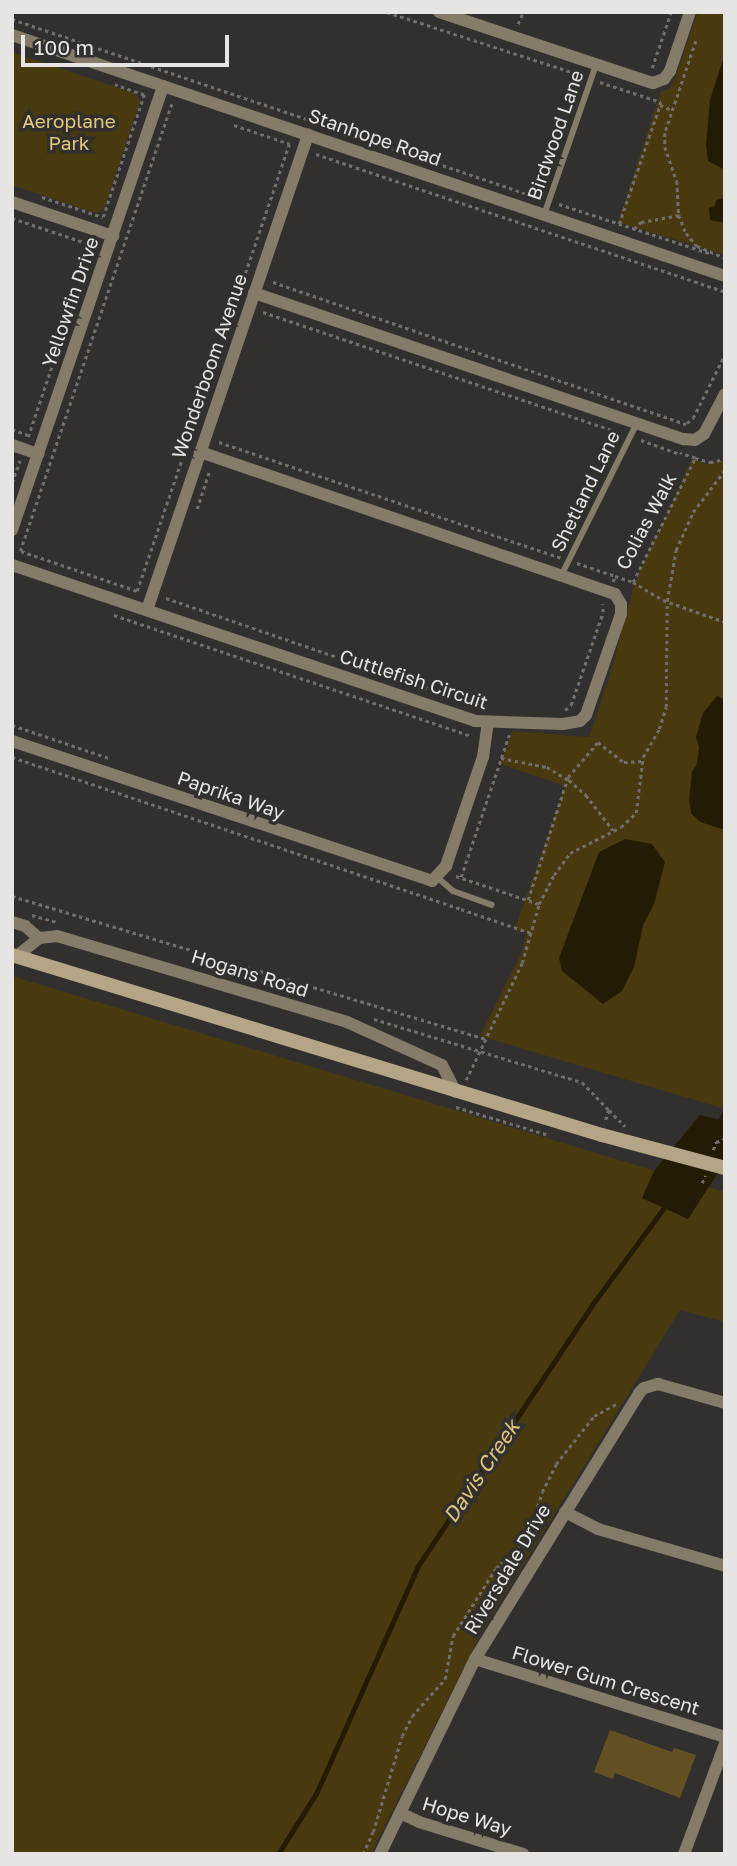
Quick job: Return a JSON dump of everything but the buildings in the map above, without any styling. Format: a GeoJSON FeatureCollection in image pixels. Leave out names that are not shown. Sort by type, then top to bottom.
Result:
{"type":"FeatureCollection","features":[{"type":"Feature","properties":{"kind":"street"},"geometry":{"type":"LineString","coordinates":[[439,12],[648,83],[664,79],[670,71],[690,12]]}},
{"type":"Feature","properties":{"kind":"street","name":"Stanhope Road"},"geometry":{"type":"LineString","coordinates":[[12,34],[725,276]]}},
{"type":"Feature","properties":{"kind":"street","name":"Yellowfin Drive"},"geometry":{"type":"LineString","coordinates":[[12,530],[163,86]]}},
{"type":"Feature","properties":{"kind":"street","name":"Wonderboom Avenue"},"geometry":{"type":"LineString","coordinates":[[147,610],[308,135]]}},
{"type":"Feature","properties":{"kind":"street"},"geometry":{"type":"LineString","coordinates":[[12,202],[113,236]]}},
{"type":"Feature","properties":{"kind":"street"},"geometry":{"type":"LineString","coordinates":[[254,293],[684,439],[695,440],[704,434],[725,394]]}},
{"type":"Feature","properties":{"kind":"street"},"geometry":{"type":"LineString","coordinates":[[18,447],[38,454]]}},
{"type":"Feature","properties":{"kind":"street"},"geometry":{"type":"LineString","coordinates":[[200,452],[609,591]]}},
{"type":"Feature","properties":{"kind":"street","name":"Cuttlefish Circuit"},"geometry":{"type":"LineString","coordinates":[[12,565],[462,717],[488,723],[563,724],[580,721],[586,715],[621,614],[618,598],[609,591]]}},
{"type":"Feature","properties":{"kind":"street"},"geometry":{"type":"LineString","coordinates":[[441,875],[487,741],[488,723]]}},
{"type":"Feature","properties":{"kind":"street","name":"Paprika Way"},"geometry":{"type":"LineString","coordinates":[[12,741],[417,878],[432,881],[441,875]]}},
{"type":"Feature","properties":{"kind":"street"},"geometry":{"type":"LineString","coordinates":[[12,922],[25,926],[39,938],[15,956]]}},
{"type":"Feature","properties":{"kind":"street","name":"Hogans Road"},"geometry":{"type":"LineString","coordinates":[[39,938],[51,935],[63,938],[357,1026],[442,1065],[456,1100]]}},
{"type":"Feature","properties":{"kind":"street"},"geometry":{"type":"LineString","coordinates":[[15,956],[456,1100],[725,1168]]}},
{"type":"Feature","properties":{"kind":"street","name":"Riversdale Drive"},"geometry":{"type":"LineString","coordinates":[[380,1854],[475,1659],[644,1388],[663,1385],[725,1403]]}},
{"type":"Feature","properties":{"kind":"street"},"geometry":{"type":"LineString","coordinates":[[565,1512],[598,1529],[725,1566]]}},
{"type":"Feature","properties":{"kind":"street","name":"Flower Gum Crescent"},"geometry":{"type":"LineString","coordinates":[[475,1659],[725,1737]]}},
{"type":"Feature","properties":{"kind":"street"},"geometry":{"type":"LineString","coordinates":[[684,1854],[725,1744]]}},
{"type":"Feature","properties":{"kind":"street","name":"Hope Way"},"geometry":{"type":"LineString","coordinates":[[400,1813],[419,1822],[523,1854]]}},
{"type":"Feature","properties":{"kind":"lane","name":"Birdwood Lane"},"geometry":{"type":"LineString","coordinates":[[544,215],[596,65]]}},
{"type":"Feature","properties":{"kind":"lane","name":"Shetland Lane"},"geometry":{"type":"LineString","coordinates":[[562,574],[637,423]]}},
{"type":"Feature","properties":{"kind":"lane","name":"Paprika Way"},"geometry":{"type":"LineString","coordinates":[[441,875],[462,895],[492,905]]}},
{"type":"Feature","properties":{"kind":"path"},"geometry":{"type":"LineString","coordinates":[[387,12],[661,102],[619,225]]}},
{"type":"Feature","properties":{"kind":"path"},"geometry":{"type":"LineString","coordinates":[[508,20],[519,24],[523,12]]}},
{"type":"Feature","properties":{"kind":"path"},"geometry":{"type":"LineString","coordinates":[[640,64],[652,68],[671,12]]}},
{"type":"Feature","properties":{"kind":"path"},"geometry":{"type":"LineString","coordinates":[[12,19],[619,225],[725,258]]}},
{"type":"Feature","properties":{"kind":"path"},"geometry":{"type":"LineString","coordinates":[[697,37],[664,140],[677,181],[679,215],[691,240],[712,254]]}},
{"type":"Feature","properties":{"kind":"path"},"geometry":{"type":"LineString","coordinates":[[105,82],[174,105],[21,551],[137,591],[289,144]]}},
{"type":"Feature","properties":{"kind":"path"},"geometry":{"type":"LineString","coordinates":[[12,483],[19,463],[18,447],[29,435],[144,95]]}},
{"type":"Feature","properties":{"kind":"path"},"geometry":{"type":"LineString","coordinates":[[660,105],[673,110]]}},
{"type":"Feature","properties":{"kind":"path"},"geometry":{"type":"LineString","coordinates":[[226,123],[725,292]]}},
{"type":"Feature","properties":{"kind":"path"},"geometry":{"type":"LineString","coordinates":[[38,195],[103,217]]}},
{"type":"Feature","properties":{"kind":"path"},"geometry":{"type":"LineString","coordinates":[[634,230],[641,222],[679,215]]}},
{"type":"Feature","properties":{"kind":"path"},"geometry":{"type":"LineString","coordinates":[[12,218],[121,256]]}},
{"type":"Feature","properties":{"kind":"path"},"geometry":{"type":"LineString","coordinates":[[277,270],[263,312],[680,454]]}},
{"type":"Feature","properties":{"kind":"path"},"geometry":{"type":"LineString","coordinates":[[273,283],[686,424],[693,418],[725,354]]}},
{"type":"Feature","properties":{"kind":"path","name":"Colias Walk"},"geometry":{"type":"LineString","coordinates":[[562,712],[571,705],[615,576],[633,582],[695,458],[680,454],[686,424]]}},
{"type":"Feature","properties":{"kind":"path"},"geometry":{"type":"LineString","coordinates":[[12,429],[29,435]]}},
{"type":"Feature","properties":{"kind":"path"},"geometry":{"type":"LineString","coordinates":[[197,509],[219,442],[615,576]]}},
{"type":"Feature","properties":{"kind":"path"},"geometry":{"type":"LineString","coordinates":[[695,458],[710,462],[725,459]]}},
{"type":"Feature","properties":{"kind":"path"},"geometry":{"type":"LineString","coordinates":[[12,461],[19,463]]}},
{"type":"Feature","properties":{"kind":"path"},"geometry":{"type":"LineString","coordinates":[[466,1080],[523,963],[539,904],[554,875],[570,853],[614,830],[636,813],[643,761],[666,706],[667,601],[676,550],[687,525],[725,470]]}},
{"type":"Feature","properties":{"kind":"path"},"geometry":{"type":"LineString","coordinates":[[633,582],[667,601],[725,622]]}},
{"type":"Feature","properties":{"kind":"path"},"geometry":{"type":"LineString","coordinates":[[170,587],[165,600],[472,704],[491,708]]}},
{"type":"Feature","properties":{"kind":"path"},"geometry":{"type":"LineString","coordinates":[[590,600],[604,604]]}},
{"type":"Feature","properties":{"kind":"path"},"geometry":{"type":"LineString","coordinates":[[103,611],[487,741]]}},
{"type":"Feature","properties":{"kind":"path"},"geometry":{"type":"LineString","coordinates":[[528,900],[568,777],[598,742],[624,762],[643,761]]}},
{"type":"Feature","properties":{"kind":"path"},"geometry":{"type":"LineString","coordinates":[[461,877],[505,747]]}},
{"type":"Feature","properties":{"kind":"path"},"geometry":{"type":"LineString","coordinates":[[12,757],[531,933]]}},
{"type":"Feature","properties":{"kind":"path"},"geometry":{"type":"LineString","coordinates":[[501,758],[547,767],[569,780],[614,830]]}},
{"type":"Feature","properties":{"kind":"path"},"geometry":{"type":"LineString","coordinates":[[441,875],[461,877],[539,904]]}},
{"type":"Feature","properties":{"kind":"path"},"geometry":{"type":"LineString","coordinates":[[461,909],[462,895]]}},
{"type":"Feature","properties":{"kind":"path"},"geometry":{"type":"LineString","coordinates":[[12,896],[485,1039]]}},
{"type":"Feature","properties":{"kind":"path"},"geometry":{"type":"LineString","coordinates":[[478,1051],[582,1082],[609,1110]]}},
{"type":"Feature","properties":{"kind":"path"},"geometry":{"type":"LineString","coordinates":[[456,1100],[558,1138]]}},
{"type":"Feature","properties":{"kind":"path"},"geometry":{"type":"LineString","coordinates":[[363,1854],[373,1832],[402,1736],[412,1716],[445,1679],[453,1636],[496,1568],[527,1540],[542,1492],[556,1464],[594,1416],[616,1402],[621,1404]]}},
{"type":"Feature","properties":{"kind":"green space"},"geometry":{"type":"Polygon","coordinates":[[[698,12],[725,12],[725,255],[618,222],[661,92],[669,89],[675,78],[698,12]]]}},
{"type":"Feature","properties":{"kind":"green space","name":"Aeroplane Park"},"geometry":{"type":"Polygon","coordinates":[[[12,52],[136,94],[140,102],[104,209],[96,213],[12,185],[12,52]]]}},
{"type":"Feature","properties":{"kind":"green space"},"geometry":{"type":"Polygon","coordinates":[[[692,459],[707,464],[725,460],[725,1109],[480,1036],[521,954],[527,933],[515,929],[565,786],[501,764],[512,731],[589,737],[609,678],[635,582],[692,459]]]}},
{"type":"Feature","properties":{"kind":"green space"},"geometry":{"type":"Polygon","coordinates":[[[12,976],[725,1192],[725,1322],[680,1310],[479,1637],[371,1854],[12,1854],[12,976]]]}},
{"type":"Feature","properties":{"kind":"shaded area"},"geometry":{"type":"Polygon","coordinates":[[[725,53],[725,170],[708,161],[706,145],[710,100],[725,53]]]}},
{"type":"Feature","properties":{"kind":"shaded area"},"geometry":{"type":"Polygon","coordinates":[[[725,198],[725,223],[710,220],[709,208],[715,206],[716,200],[725,198]]]}},
{"type":"Feature","properties":{"kind":"shaded area"},"geometry":{"type":"Polygon","coordinates":[[[717,696],[725,699],[725,830],[700,822],[691,813],[689,799],[692,772],[697,764],[699,747],[696,737],[703,713],[717,696]]]}},
{"type":"Feature","properties":{"kind":"shaded area"},"geometry":{"type":"Polygon","coordinates":[[[625,839],[652,844],[665,862],[654,904],[643,925],[634,967],[622,991],[603,1004],[562,971],[559,958],[599,852],[625,839]]]}},
{"type":"Feature","properties":{"kind":"shaded area"},"geometry":{"type":"Polygon","coordinates":[[[700,1115],[725,1121],[725,1162],[688,1219],[642,1198],[654,1171],[700,1115]]]}},
{"type":"Feature","properties":{"kind":"waterway","name":"Davis Creek"},"geometry":{"type":"LineString","coordinates":[[718,1124],[725,1112]]}},
{"type":"Feature","properties":{"kind":"waterway","name":"Davis Creek"},"geometry":{"type":"LineString","coordinates":[[278,1854],[316,1794],[418,1566],[595,1301],[666,1205]]}}]}
